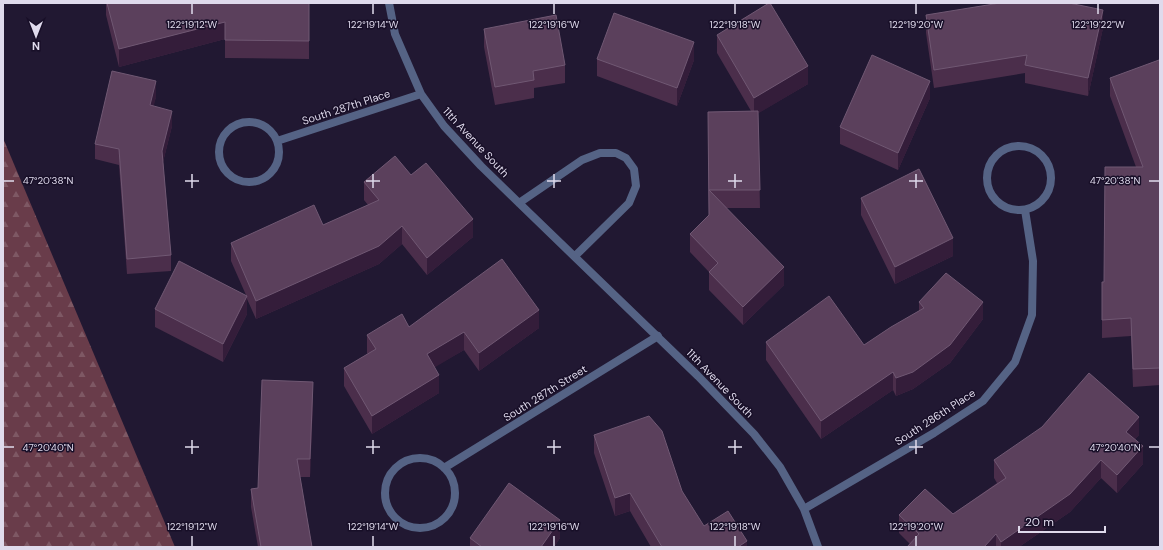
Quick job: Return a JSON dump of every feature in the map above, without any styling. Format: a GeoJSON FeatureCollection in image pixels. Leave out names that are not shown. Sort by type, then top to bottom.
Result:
{"type":"FeatureCollection","features":[{"type":"Feature","properties":{"kind":"street","name":"11th Avenue South"},"geometry":{"type":"LineString","coordinates":[[389,3],[395,34],[421,94],[444,126],[481,166],[704,381],[754,434],[780,467],[804,509],[818,547]]}},
{"type":"Feature","properties":{"kind":"street","name":"South 287th Place"},"geometry":{"type":"LineString","coordinates":[[277,141],[421,94]]}},
{"type":"Feature","properties":{"kind":"street"},"geometry":{"type":"LineString","coordinates":[[244,122],[255,122],[264,126],[272,132],[277,141],[279,151],[278,160],[274,169],[268,176],[260,180],[250,182],[236,179],[225,170],[220,161],[219,151],[221,141],[226,132],[234,126],[244,122]]}},
{"type":"Feature","properties":{"kind":"street"},"geometry":{"type":"LineString","coordinates":[[1019,146],[1030,148],[1039,154],[1046,161],[1050,170],[1051,181],[1043,200],[1035,206],[1025,210],[1014,210],[1004,207],[995,201],[989,192],[986,181],[992,160],[1009,148],[1019,146]]}},
{"type":"Feature","properties":{"kind":"street"},"geometry":{"type":"LineString","coordinates":[[519,202],[582,160],[600,153],[616,153],[626,158],[634,169],[636,186],[629,202],[575,256]]}},
{"type":"Feature","properties":{"kind":"street","name":"South 286th Place"},"geometry":{"type":"LineString","coordinates":[[804,509],[934,433],[983,401],[1015,362],[1032,315],[1033,260],[1025,210]]}},
{"type":"Feature","properties":{"kind":"street","name":"South 287th Street"},"geometry":{"type":"LineString","coordinates":[[444,468],[658,336]]}},
{"type":"Feature","properties":{"kind":"street"},"geometry":{"type":"LineString","coordinates":[[423,458],[434,461],[444,468],[451,477],[454,488],[454,499],[450,510],[444,519],[434,525],[423,528],[412,527],[401,523],[392,515],[387,505],[385,494],[387,482],[392,472],[401,464],[411,459],[423,458]]}},
{"type":"Feature","properties":{"kind":"green space"},"geometry":{"type":"Polygon","coordinates":[[[3,138],[175,547],[3,547],[3,138]]]}},
{"type":"Feature","properties":{"kind":"building"},"geometry":{"type":"Polygon","coordinates":[[[107,3],[309,3],[309,41],[225,40],[225,22],[119,49],[107,3]]]}},
{"type":"Feature","properties":{"kind":"building"},"geometry":{"type":"Polygon","coordinates":[[[769,3],[808,66],[754,98],[717,35],[769,3]]]}},
{"type":"Feature","properties":{"kind":"building"},"geometry":{"type":"Polygon","coordinates":[[[1000,3],[1069,3],[1103,10],[1088,78],[1025,65],[1027,55],[934,70],[926,15],[1000,3]]]}},
{"type":"Feature","properties":{"kind":"building"},"geometry":{"type":"Polygon","coordinates":[[[614,13],[694,42],[677,88],[597,59],[614,13]]]}},
{"type":"Feature","properties":{"kind":"building"},"geometry":{"type":"Polygon","coordinates":[[[556,15],[565,65],[533,71],[534,80],[495,87],[484,29],[556,15]]]}},
{"type":"Feature","properties":{"kind":"building"},"geometry":{"type":"Polygon","coordinates":[[[872,55],[930,81],[898,153],[840,127],[872,55]]]}},
{"type":"Feature","properties":{"kind":"building"},"geometry":{"type":"Polygon","coordinates":[[[1159,60],[1160,368],[1133,369],[1131,318],[1102,320],[1102,282],[1104,282],[1105,167],[1143,167],[1110,78],[1159,60]]]}},
{"type":"Feature","properties":{"kind":"building"},"geometry":{"type":"Polygon","coordinates":[[[112,71],[156,81],[150,105],[172,111],[162,151],[171,255],[127,259],[119,149],[95,144],[112,71]]]}},
{"type":"Feature","properties":{"kind":"building"},"geometry":{"type":"Polygon","coordinates":[[[758,111],[760,190],[709,190],[784,267],[743,307],[709,272],[718,263],[690,234],[709,215],[708,112],[758,111]]]}},
{"type":"Feature","properties":{"kind":"building"},"geometry":{"type":"Polygon","coordinates":[[[395,156],[411,175],[426,163],[473,219],[427,258],[402,226],[379,246],[256,301],[231,243],[314,205],[323,225],[379,200],[364,182],[395,156]]]}},
{"type":"Feature","properties":{"kind":"building"},"geometry":{"type":"Polygon","coordinates":[[[919,169],[953,238],[895,267],[861,198],[919,169]]]}},
{"type":"Feature","properties":{"kind":"building"},"geometry":{"type":"Polygon","coordinates":[[[502,259],[539,310],[479,353],[464,332],[427,354],[439,375],[372,416],[344,368],[376,349],[367,335],[402,314],[409,327],[502,259]]]}},
{"type":"Feature","properties":{"kind":"building"},"geometry":{"type":"Polygon","coordinates":[[[179,261],[247,296],[223,344],[155,309],[179,261]]]}},
{"type":"Feature","properties":{"kind":"building"},"geometry":{"type":"Polygon","coordinates":[[[946,273],[983,302],[950,345],[913,372],[896,378],[893,372],[821,421],[766,342],[829,296],[864,345],[924,308],[919,302],[946,273]]]}},
{"type":"Feature","properties":{"kind":"building"},"geometry":{"type":"Polygon","coordinates":[[[1089,373],[1139,417],[1126,432],[1143,446],[1117,475],[1101,460],[1070,494],[1001,542],[996,534],[984,547],[907,547],[919,534],[899,515],[925,489],[953,514],[1006,478],[994,460],[1042,427],[1089,373]]]}},
{"type":"Feature","properties":{"kind":"building"},"geometry":{"type":"Polygon","coordinates":[[[262,380],[313,382],[310,459],[297,459],[312,547],[261,547],[251,489],[258,488],[262,380]]]}},
{"type":"Feature","properties":{"kind":"building"},"geometry":{"type":"Polygon","coordinates":[[[649,416],[662,431],[682,491],[704,526],[728,511],[747,541],[738,547],[662,547],[630,493],[615,498],[594,435],[649,416]]]}},
{"type":"Feature","properties":{"kind":"building"},"geometry":{"type":"Polygon","coordinates":[[[509,483],[560,520],[541,547],[482,547],[470,538],[509,483]]]}}]}
